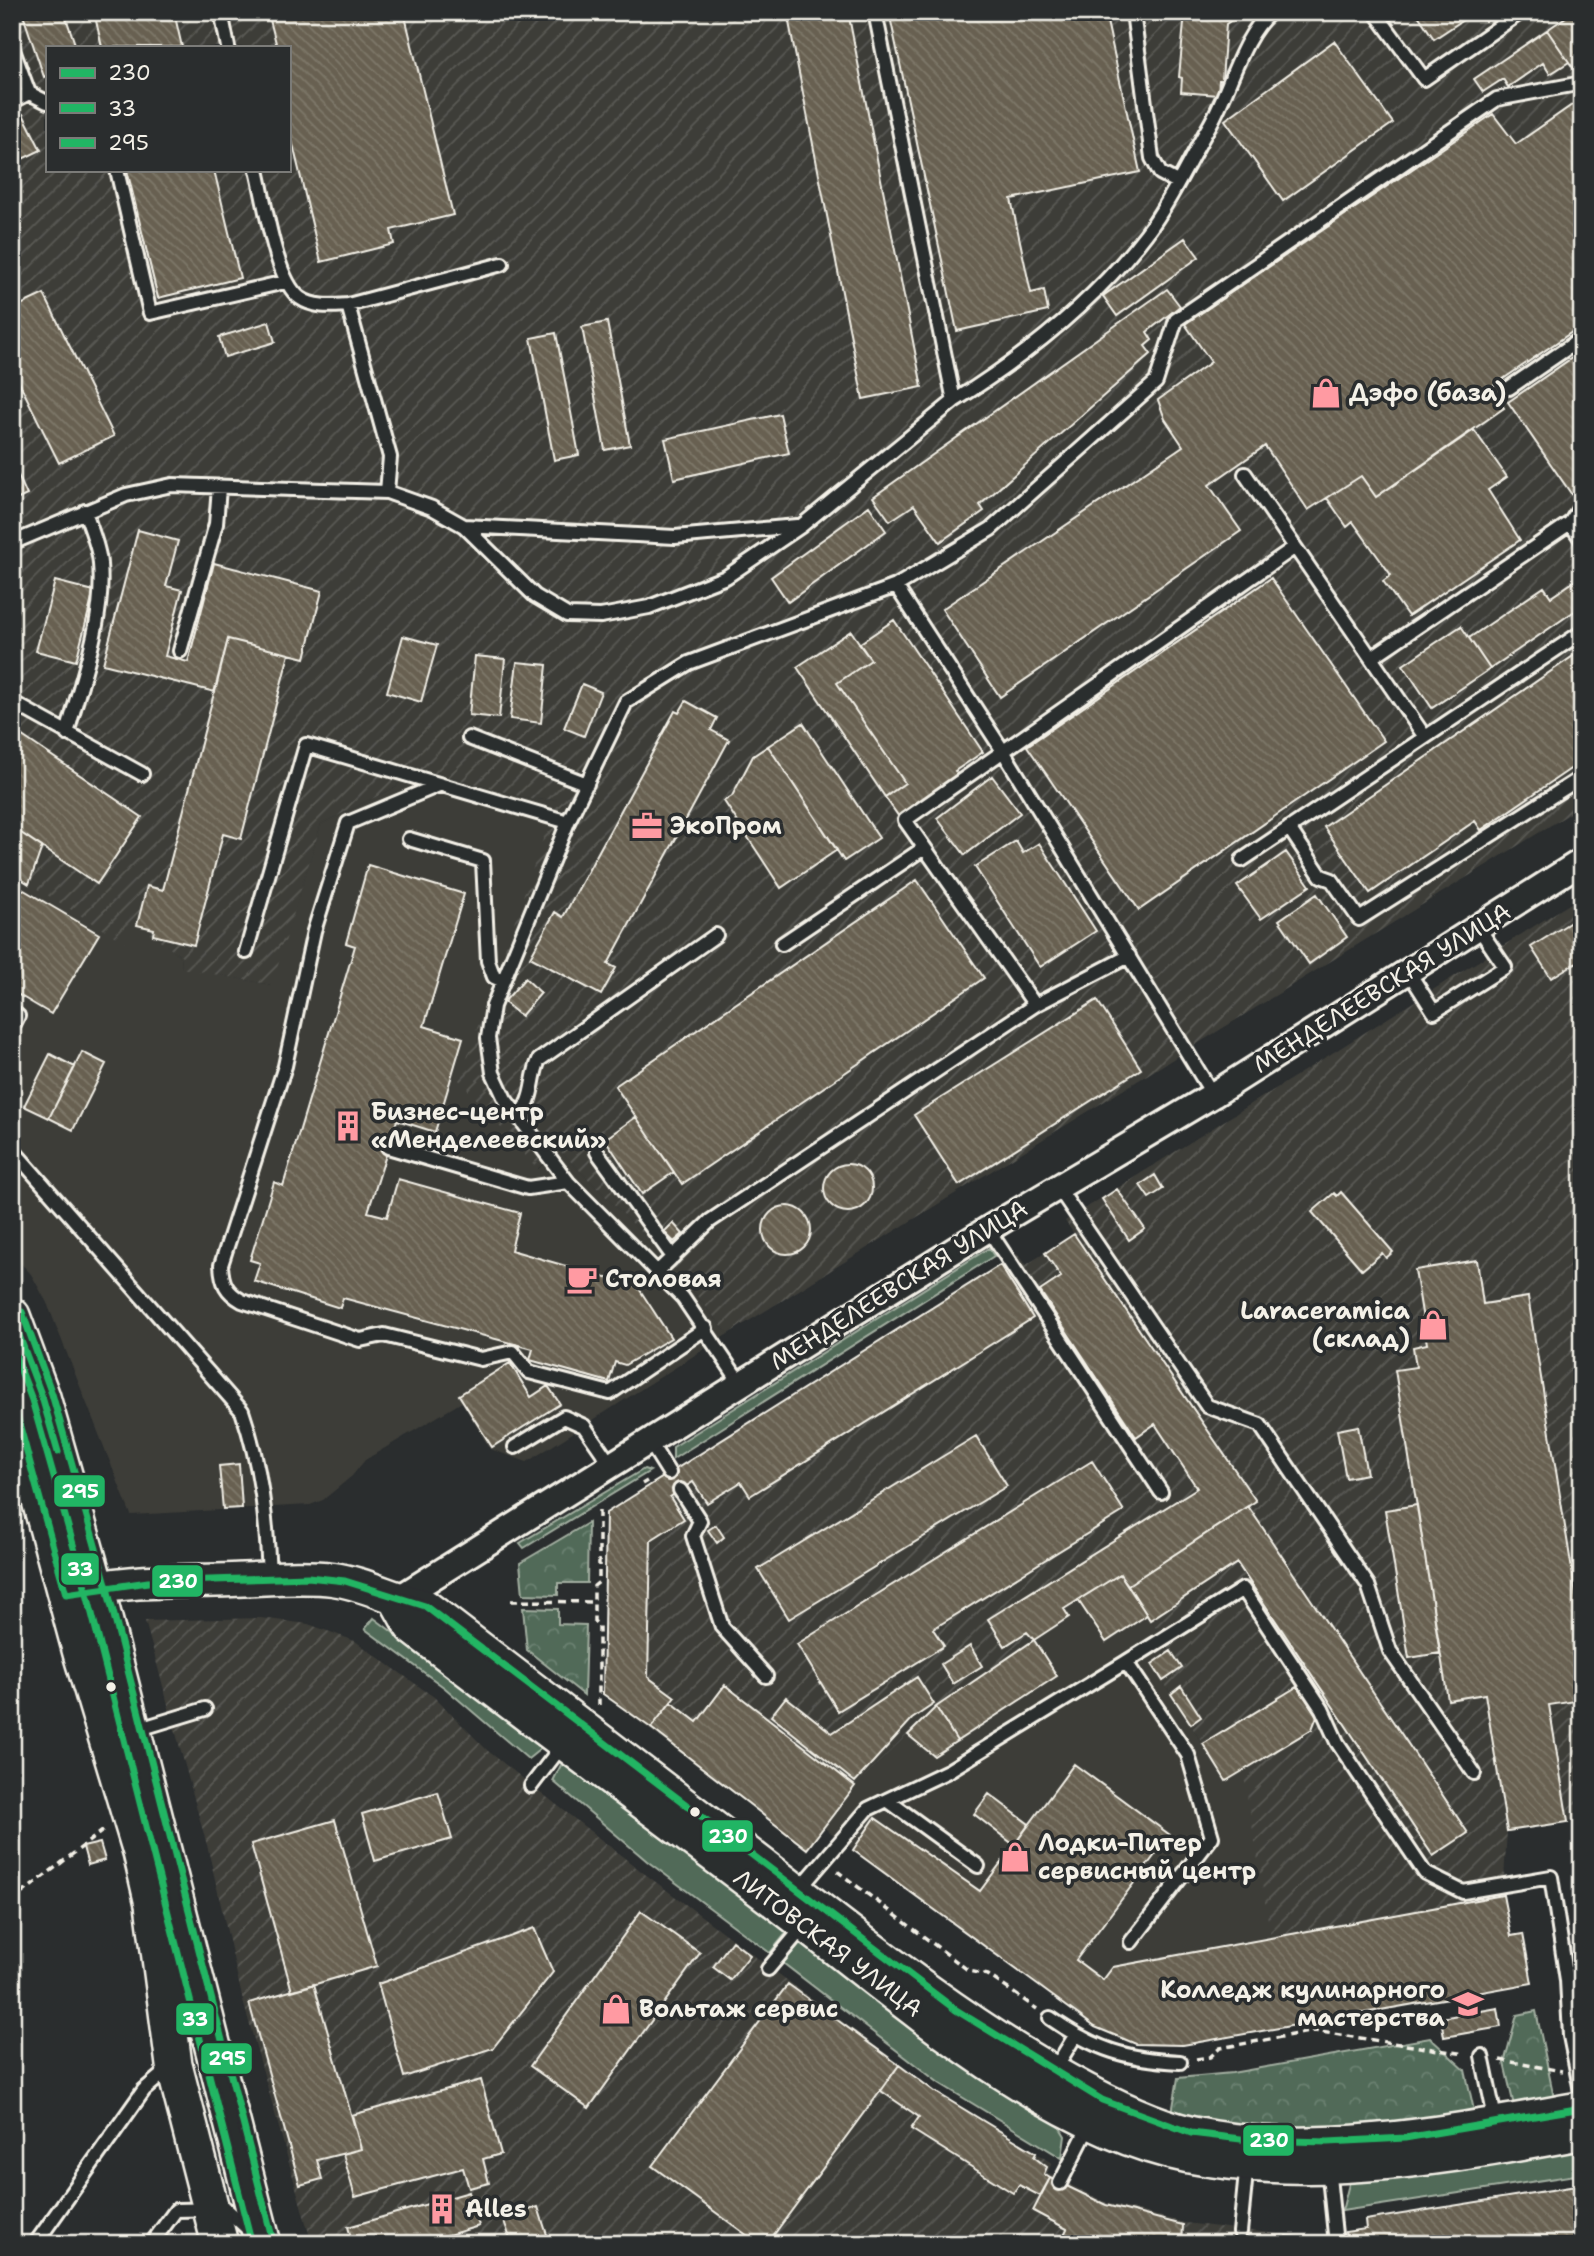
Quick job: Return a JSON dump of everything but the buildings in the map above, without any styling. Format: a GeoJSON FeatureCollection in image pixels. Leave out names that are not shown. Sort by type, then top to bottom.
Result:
{"type":"FeatureCollection","features":[{"type":"Feature","properties":{"kind":"main road"},"geometry":{"type":"LineString","coordinates":[[12,1316],[42,1397],[81,1591],[153,1904],[174,2065],[220,2244]]}},
{"type":"Feature","properties":{"kind":"main road"},"geometry":{"type":"LineString","coordinates":[[12,1397],[133,1731],[261,2244]]}},
{"type":"Feature","properties":{"kind":"street","name":"МЕНДЕЛЕЕВСКАЯ УЛИЦА"},"geometry":{"type":"LineString","coordinates":[[396,1600],[1057,1186],[1213,1095],[1582,861]]}},
{"type":"Feature","properties":{"kind":"street"},"geometry":{"type":"LineString","coordinates":[[81,1591],[269,1579],[333,1579],[367,1587],[396,1600]]}},
{"type":"Feature","properties":{"kind":"street","name":"ЛИТОВСКАЯ УЛИЦА"},"geometry":{"type":"LineString","coordinates":[[396,1600],[411,1627],[581,1727],[959,2042],[1040,2094],[1097,2110]]}},
{"type":"Feature","properties":{"kind":"street","name":"ЛИТОВСКАЯ УЛИЦА"},"geometry":{"type":"LineString","coordinates":[[801,1908],[1053,2072],[1138,2141],[1185,2156],[1248,2152],[1328,2155],[1407,2163],[1582,2108]]}},
{"type":"Feature","properties":{"kind":"street","name":"ЛИТОВСКАЯ УЛИЦА"},"geometry":{"type":"LineString","coordinates":[[1499,2135],[1582,2133]]}},
{"type":"Feature","properties":{"kind":"lane"},"geometry":{"type":"LineString","coordinates":[[221,12],[228,46]]}},
{"type":"Feature","properties":{"kind":"lane"},"geometry":{"type":"LineString","coordinates":[[875,12],[954,401]]}},
{"type":"Feature","properties":{"kind":"lane"},"geometry":{"type":"LineString","coordinates":[[1133,12],[1152,158],[1160,173],[1177,182]]}},
{"type":"Feature","properties":{"kind":"lane"},"geometry":{"type":"LineString","coordinates":[[12,543],[126,495],[172,485],[387,492],[432,508],[464,526],[535,596],[567,615],[601,616],[649,607],[726,577],[801,526],[954,401],[1014,363],[1098,289],[1147,233],[1220,109],[1257,23],[1271,12]]}},
{"type":"Feature","properties":{"kind":"lane"},"geometry":{"type":"LineString","coordinates":[[1375,12],[1424,79],[1521,12]]}},
{"type":"Feature","properties":{"kind":"lane"},"geometry":{"type":"LineString","coordinates":[[12,47],[29,93],[46,102]]}},
{"type":"Feature","properties":{"kind":"lane"},"geometry":{"type":"LineString","coordinates":[[741,1384],[706,1328],[658,1271],[568,1182],[517,1116],[493,1073],[488,1038],[493,1006],[568,822],[626,702],[689,663],[896,586],[991,529],[1156,382],[1176,320],[1497,99],[1582,83]]}},
{"type":"Feature","properties":{"kind":"lane"},"geometry":{"type":"LineString","coordinates":[[12,102],[29,93]]}},
{"type":"Feature","properties":{"kind":"lane"},"geometry":{"type":"LineString","coordinates":[[117,172],[149,313],[285,282]]}},
{"type":"Feature","properties":{"kind":"lane"},"geometry":{"type":"LineString","coordinates":[[258,172],[285,282],[301,299],[322,307],[348,304],[502,264]]}},
{"type":"Feature","properties":{"kind":"lane"},"geometry":{"type":"LineString","coordinates":[[348,304],[390,457],[387,492]]}},
{"type":"Feature","properties":{"kind":"lane"},"geometry":{"type":"LineString","coordinates":[[1509,388],[1582,338]]}},
{"type":"Feature","properties":{"kind":"lane"},"geometry":{"type":"LineString","coordinates":[[1245,474],[1425,737]]}},
{"type":"Feature","properties":{"kind":"lane"},"geometry":{"type":"LineString","coordinates":[[180,651],[216,524],[219,488]]}},
{"type":"Feature","properties":{"kind":"lane"},"geometry":{"type":"LineString","coordinates":[[1371,658],[1570,523],[1582,503]]}},
{"type":"Feature","properties":{"kind":"lane"},"geometry":{"type":"LineString","coordinates":[[67,734],[98,611],[101,584],[100,560],[85,511]]}},
{"type":"Feature","properties":{"kind":"lane"},"geometry":{"type":"LineString","coordinates":[[1570,523],[1582,540]]}},
{"type":"Feature","properties":{"kind":"lane"},"geometry":{"type":"LineString","coordinates":[[464,526],[675,537],[801,526]]}},
{"type":"Feature","properties":{"kind":"lane"},"geometry":{"type":"LineString","coordinates":[[1035,1006],[905,820],[1294,547]]}},
{"type":"Feature","properties":{"kind":"lane"},"geometry":{"type":"LineString","coordinates":[[896,586],[1003,751],[1213,1095]]}},
{"type":"Feature","properties":{"kind":"lane"},"geometry":{"type":"LineString","coordinates":[[1242,860],[1582,632]]}},
{"type":"Feature","properties":{"kind":"lane"},"geometry":{"type":"LineString","coordinates":[[12,702],[142,774]]}},
{"type":"Feature","properties":{"kind":"lane"},"geometry":{"type":"LineString","coordinates":[[469,738],[587,784]]}},
{"type":"Feature","properties":{"kind":"lane"},"geometry":{"type":"LineString","coordinates":[[246,952],[306,746],[568,822]]}},
{"type":"Feature","properties":{"kind":"lane"},"geometry":{"type":"LineString","coordinates":[[1289,828],[1321,876],[1332,880],[1359,919],[1582,777]]}},
{"type":"Feature","properties":{"kind":"lane"},"geometry":{"type":"LineString","coordinates":[[439,785],[348,823],[314,931],[285,1066],[221,1265],[222,1281],[229,1293],[242,1301],[360,1340],[384,1335],[481,1359],[513,1352],[529,1371],[610,1393],[706,1328]]}},
{"type":"Feature","properties":{"kind":"lane"},"geometry":{"type":"LineString","coordinates":[[410,839],[482,861],[488,961],[494,977],[503,981]]}},
{"type":"Feature","properties":{"kind":"lane"},"geometry":{"type":"LineString","coordinates":[[782,944],[924,848]]}},
{"type":"Feature","properties":{"kind":"lane"},"geometry":{"type":"LineString","coordinates":[[1408,971],[1434,1012],[1504,967],[1478,927]]}},
{"type":"Feature","properties":{"kind":"lane"},"geometry":{"type":"LineString","coordinates":[[517,1116],[526,1109],[531,1099],[533,1073],[539,1060],[716,935]]}},
{"type":"Feature","properties":{"kind":"lane"},"geometry":{"type":"LineString","coordinates":[[658,1271],[710,1221],[1035,1006],[1129,956]]}},
{"type":"Feature","properties":{"kind":"lane"},"geometry":{"type":"LineString","coordinates":[[12,1012],[18,1016],[12,1028]]}},
{"type":"Feature","properties":{"kind":"lane"},"geometry":{"type":"LineString","coordinates":[[388,1147],[527,1188],[568,1182]]}},
{"type":"Feature","properties":{"kind":"lane"},"geometry":{"type":"LineString","coordinates":[[12,1149],[242,1411],[256,1451],[265,1507],[269,1579]]}},
{"type":"Feature","properties":{"kind":"lane"},"geometry":{"type":"LineString","coordinates":[[597,1152],[673,1257]]}},
{"type":"Feature","properties":{"kind":"lane"},"geometry":{"type":"LineString","coordinates":[[1057,1186],[1207,1406],[1260,1425],[1368,1585],[1390,1651],[1474,1773]]}},
{"type":"Feature","properties":{"kind":"lane"},"geometry":{"type":"LineString","coordinates":[[988,1229],[1161,1492]]}},
{"type":"Feature","properties":{"kind":"lane"},"geometry":{"type":"LineString","coordinates":[[515,1447],[564,1417],[584,1426],[611,1465]]}},
{"type":"Feature","properties":{"kind":"lane"},"geometry":{"type":"LineString","coordinates":[[649,1441],[669,1473]]}},
{"type":"Feature","properties":{"kind":"lane"},"geometry":{"type":"LineString","coordinates":[[680,1490],[700,1521],[693,1536],[722,1627],[766,1676]]}},
{"type":"Feature","properties":{"kind":"lane"},"geometry":{"type":"LineString","coordinates":[[768,1969],[801,1908],[822,1860],[868,1809],[948,1771],[1243,1588],[1322,1709],[1337,1742],[1425,1873],[1463,1892],[1551,1877],[1582,2096]]}},
{"type":"Feature","properties":{"kind":"lane"},"geometry":{"type":"LineString","coordinates":[[1126,1662],[1188,1755],[1212,1837],[1131,1942]]}},
{"type":"Feature","properties":{"kind":"lane"},"geometry":{"type":"LineString","coordinates":[[133,1731],[205,1709]]}},
{"type":"Feature","properties":{"kind":"lane"},"geometry":{"type":"LineString","coordinates":[[531,1786],[581,1727]]}},
{"type":"Feature","properties":{"kind":"lane"},"geometry":{"type":"LineString","coordinates":[[887,1800],[978,1866]]}},
{"type":"Feature","properties":{"kind":"lane"},"geometry":{"type":"LineString","coordinates":[[1050,2018],[1075,2036],[1133,2059],[1180,2062]]}},
{"type":"Feature","properties":{"kind":"lane"},"geometry":{"type":"LineString","coordinates":[[1053,2072],[1075,2036]]}},
{"type":"Feature","properties":{"kind":"lane"},"geometry":{"type":"LineString","coordinates":[[1482,2056],[1499,2135]]}},
{"type":"Feature","properties":{"kind":"lane"},"geometry":{"type":"LineString","coordinates":[[35,2244],[144,2090],[174,2065]]}},
{"type":"Feature","properties":{"kind":"lane"},"geometry":{"type":"LineString","coordinates":[[1060,2183],[1097,2110]]}},
{"type":"Feature","properties":{"kind":"lane"},"geometry":{"type":"LineString","coordinates":[[1240,2232],[1248,2152]]}},
{"type":"Feature","properties":{"kind":"lane"},"geometry":{"type":"LineString","coordinates":[[1328,2155],[1336,2244]]}},
{"type":"Feature","properties":{"kind":"lane"},"geometry":{"type":"LineString","coordinates":[[151,2244],[176,2210],[210,2207],[226,2209],[244,2223],[261,2244]]}},
{"type":"Feature","properties":{"kind":"path"},"geometry":{"type":"LineString","coordinates":[[642,1484],[648,1481]]}},
{"type":"Feature","properties":{"kind":"path"},"geometry":{"type":"LineString","coordinates":[[581,1727],[600,1626],[594,1621],[594,1586],[599,1582],[599,1511]]}},
{"type":"Feature","properties":{"kind":"path"},"geometry":{"type":"LineString","coordinates":[[511,1601],[594,1602]]}},
{"type":"Feature","properties":{"kind":"path"},"geometry":{"type":"LineString","coordinates":[[12,1901],[113,1824]]}},
{"type":"Feature","properties":{"kind":"path"},"geometry":{"type":"LineString","coordinates":[[822,1860],[969,1971],[988,1975],[1050,2018]]}},
{"type":"Feature","properties":{"kind":"path"},"geometry":{"type":"LineString","coordinates":[[1180,2062],[1210,2057],[1220,2048],[1314,2031],[1577,2073]]}},
{"type":"Feature","properties":{"kind":"shaded area"},"geometry":{"type":"Polygon","coordinates":[[[12,12],[1582,12],[1582,806],[728,1334],[662,1253],[559,1150],[537,1169],[459,1080],[557,799],[533,800],[410,766],[396,787],[321,824],[272,985],[181,968],[182,957],[136,924],[124,942],[29,884],[42,847],[12,827],[12,12]]]}},
{"type":"Feature","properties":{"kind":"shaded area"},"geometry":{"type":"Polygon","coordinates":[[[410,766],[533,800],[558,799],[542,847],[538,1169],[559,1150],[662,1253],[728,1334],[527,1462],[490,1449],[462,1402],[365,1460],[352,1476],[323,1500],[310,1505],[131,1515],[47,1303],[31,1274],[12,1254],[12,827],[182,957],[181,967],[271,985],[321,824],[396,787],[410,766]]]}},
{"type":"Feature","properties":{"kind":"shaded area"},"geometry":{"type":"Polygon","coordinates":[[[1582,896],[1582,1819],[1507,1831],[1503,1895],[1271,1938],[1243,1771],[1226,1781],[1152,1664],[1171,1651],[1147,1615],[1106,1642],[1079,1600],[1064,1609],[1069,1617],[936,1707],[855,1786],[807,1849],[603,1694],[606,1513],[1017,1254],[1026,1265],[1074,1234],[1065,1221],[1582,896]]]}},
{"type":"Feature","properties":{"kind":"shaded area"},"geometry":{"type":"Polygon","coordinates":[[[1078,1600],[1147,1615],[1171,1651],[1152,1664],[1226,1781],[1243,1771],[1510,1935],[1523,1934],[1532,1983],[1472,1994],[1475,2012],[1498,2008],[1501,2027],[1444,2037],[1441,2018],[1463,2014],[1460,1996],[1183,2045],[1148,2046],[1130,2043],[1095,2027],[823,1827],[855,1786],[936,1707],[1069,1618],[1064,1609],[1078,1600]]]}},
{"type":"Feature","properties":{"kind":"shaded area"},"geometry":{"type":"Polygon","coordinates":[[[260,1618],[308,1624],[355,1641],[434,1697],[488,1751],[641,1871],[934,2090],[1052,2163],[1047,2173],[1107,2203],[1185,2223],[1312,2238],[1366,2229],[1365,2220],[1582,2185],[1582,2244],[312,2244],[243,2001],[208,1849],[145,1621],[260,1618]]]}},
{"type":"Feature","properties":{"kind":"green space"},"geometry":{"type":"Polygon","coordinates":[[[989,1248],[994,1256],[673,1459],[673,1447],[989,1248]]]}},
{"type":"Feature","properties":{"kind":"green space"},"geometry":{"type":"Polygon","coordinates":[[[644,1469],[650,1471],[524,1548],[520,1543],[644,1469]]]}},
{"type":"Feature","properties":{"kind":"green space"},"geometry":{"type":"Polygon","coordinates":[[[588,1523],[587,1583],[558,1583],[558,1595],[523,1594],[520,1563],[588,1523]]]}},
{"type":"Feature","properties":{"kind":"green space"},"geometry":{"type":"Polygon","coordinates":[[[523,1608],[558,1609],[558,1624],[586,1625],[584,1695],[527,1650],[523,1608]]]}},
{"type":"Feature","properties":{"kind":"green space"},"geometry":{"type":"Polygon","coordinates":[[[374,1618],[544,1746],[528,1759],[445,1688],[365,1629],[374,1618]]]}},
{"type":"Feature","properties":{"kind":"green space"},"geometry":{"type":"Polygon","coordinates":[[[563,1761],[788,1931],[770,1953],[647,1861],[553,1781],[563,1761]]]}},
{"type":"Feature","properties":{"kind":"green space"},"geometry":{"type":"Polygon","coordinates":[[[801,1941],[929,2041],[1054,2118],[1065,2136],[1062,2158],[939,2083],[783,1963],[801,1941]]]}},
{"type":"Feature","properties":{"kind":"green space"},"geometry":{"type":"Polygon","coordinates":[[[1536,2011],[1555,2103],[1515,2110],[1504,2063],[1517,2015],[1536,2011]]]}},
{"type":"Feature","properties":{"kind":"green space"},"geometry":{"type":"Polygon","coordinates":[[[1430,2038],[1465,2070],[1475,2115],[1370,2131],[1221,2126],[1172,2113],[1178,2078],[1232,2073],[1430,2038]]]}},
{"type":"Feature","properties":{"kind":"green space"},"geometry":{"type":"Polygon","coordinates":[[[1582,2145],[1582,2174],[1342,2211],[1350,2180],[1582,2145]]]}},
{"type":"Feature","properties":{"kind":"transit line","name":"295"},"geometry":{"type":"LineString","coordinates":[[22,1312],[52,1394],[106,1584],[273,2241]]}},
{"type":"Feature","properties":{"kind":"transit line","name":"230"},"geometry":{"type":"LineString","coordinates":[[12,1317],[42,1397],[58,1452]]}},
{"type":"Feature","properties":{"kind":"transit line","name":"33"},"geometry":{"type":"LineString","coordinates":[[12,1347],[32,1400],[86,1590],[252,2244]]}},
{"type":"Feature","properties":{"kind":"transit line","name":"230"},"geometry":{"type":"LineString","coordinates":[[12,1398],[66,1594],[148,1582],[308,1577],[345,1581],[425,1606],[956,2010],[1102,2100],[1191,2133],[1249,2140],[1328,2142],[1405,2138],[1582,2108]]}},
{"type":"Feature","properties":{"kind":"place","name":"Дэфо (база)"},"geometry":{"type":"Point","coordinates":[1326,393]}},
{"type":"Feature","properties":{"kind":"place","name":"ЭкоПром"},"geometry":{"type":"Point","coordinates":[647,826]}},
{"type":"Feature","properties":{"kind":"place","name":"Бизнес-центр «Менделеевский»"},"geometry":{"type":"Point","coordinates":[348,1126]}},
{"type":"Feature","properties":{"kind":"place","name":"Столовая"},"geometry":{"type":"Point","coordinates":[582,1279]}},
{"type":"Feature","properties":{"kind":"place","name":"Laraceramica (склад)"},"geometry":{"type":"Point","coordinates":[1433,1325]}},
{"type":"Feature","properties":{"kind":"place","name":"Лодки-Питер сервисный центр"},"geometry":{"type":"Point","coordinates":[1015,1857]}},
{"type":"Feature","properties":{"kind":"place","name":"Колледж кулинарного мастерства"},"geometry":{"type":"Point","coordinates":[1468,2004]}},
{"type":"Feature","properties":{"kind":"place","name":"Вольтаж сервис"},"geometry":{"type":"Point","coordinates":[616,2009]}},
{"type":"Feature","properties":{"kind":"place","name":"Alles"},"geometry":{"type":"Point","coordinates":[442,2209]}}]}
